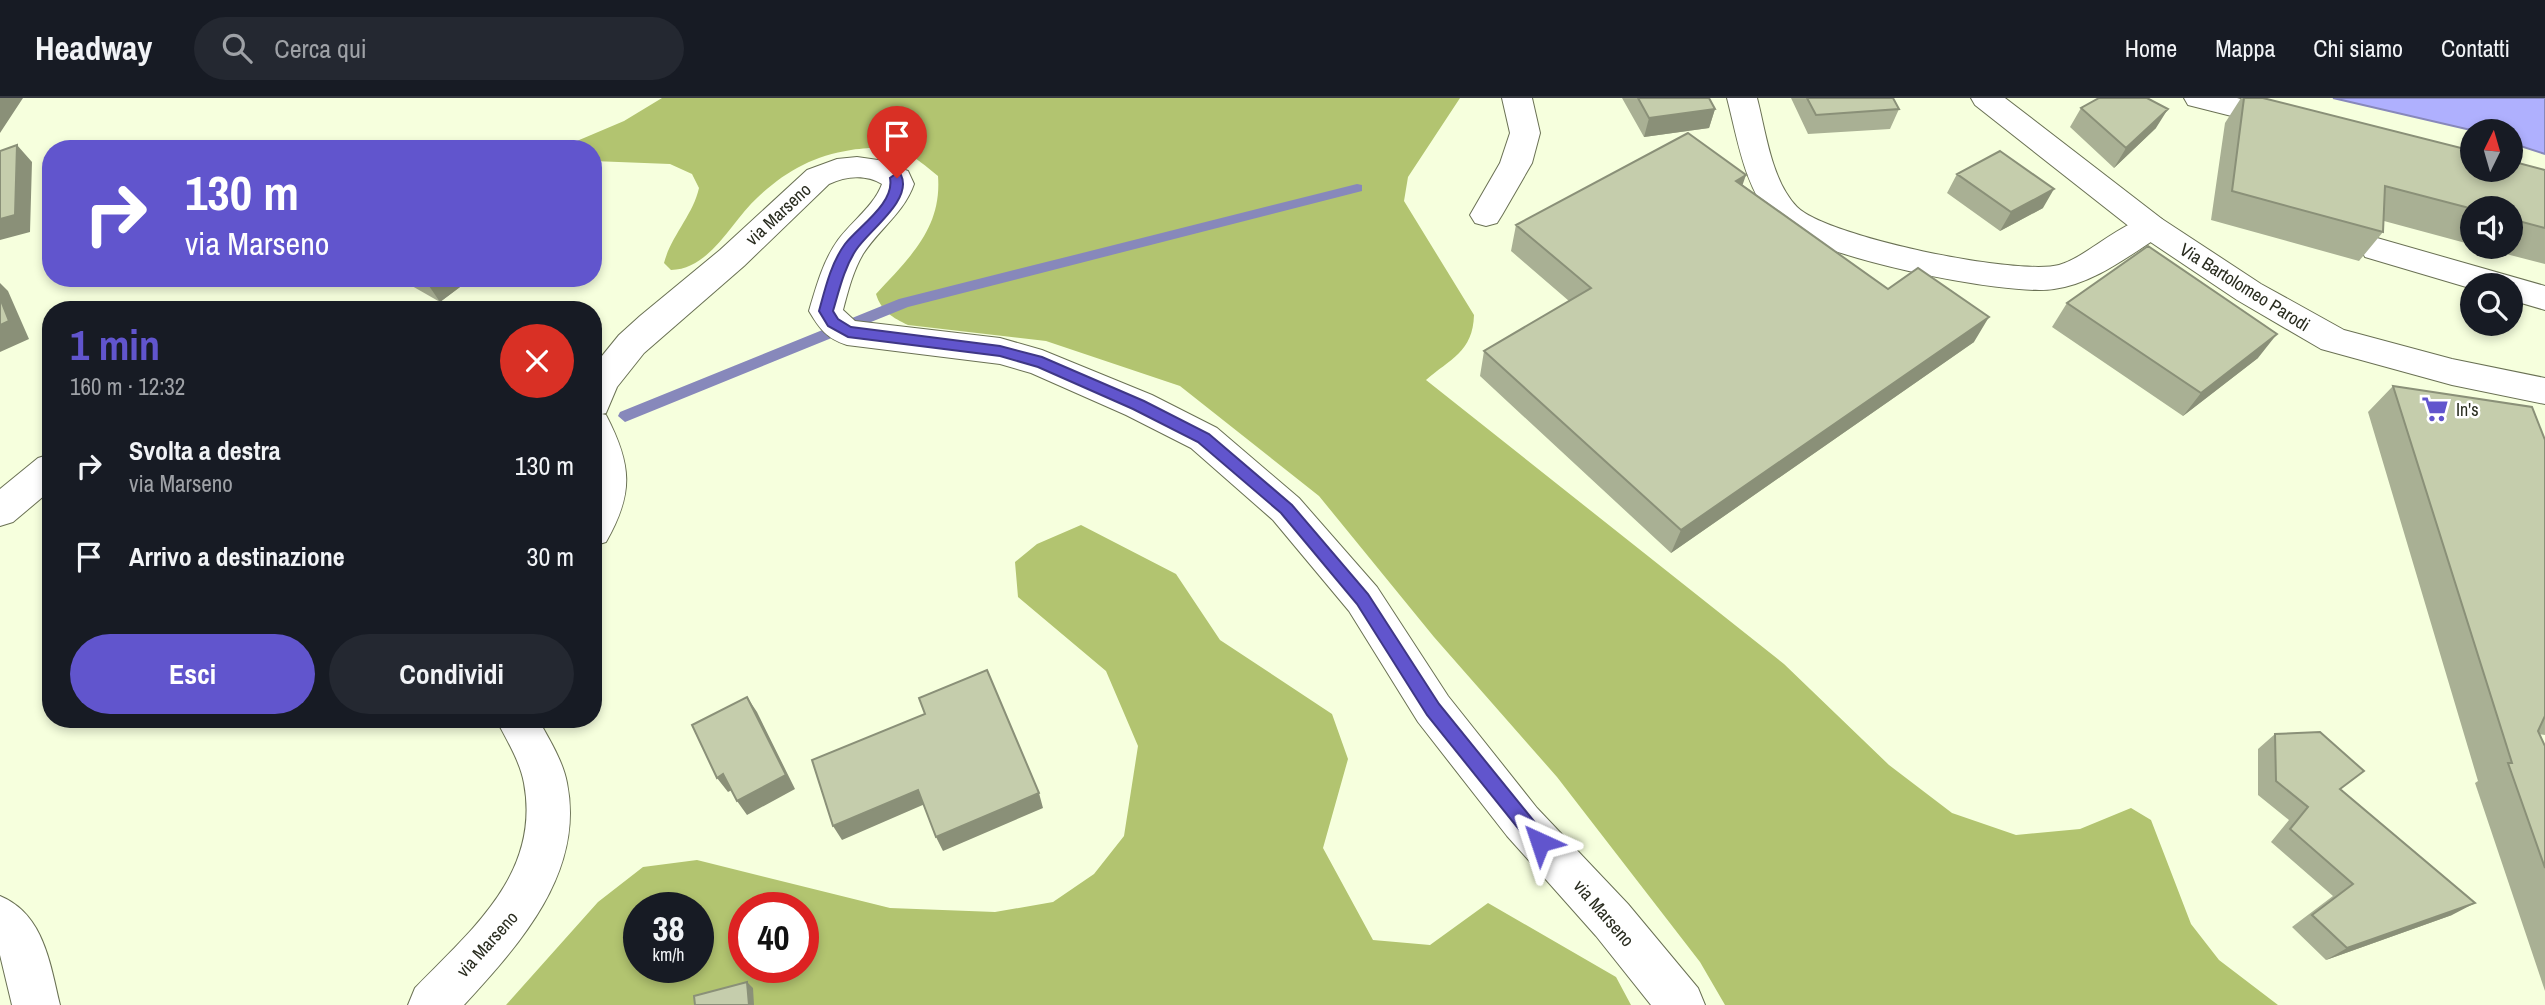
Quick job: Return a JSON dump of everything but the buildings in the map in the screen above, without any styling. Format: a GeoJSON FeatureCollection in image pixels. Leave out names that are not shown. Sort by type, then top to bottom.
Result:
{"type":"FeatureCollection","features":[{"type":"Feature","properties":{"kind":"street"},"geometry":{"type":"LineString","coordinates":[[1486,215],[1516,163],[1525,133],[1517,98]]}},
{"type":"Feature","properties":{"kind":"street"},"geometry":{"type":"LineString","coordinates":[[1742,98],[1768,187],[1788,217],[1822,236],[1926,262],[2049,279],[2085,266],[2151,227]]}},
{"type":"Feature","properties":{"kind":"street","name":"Via Bartolomeo Parodi"},"geometry":{"type":"LineString","coordinates":[[1986,98],[2151,227],[2249,292],[2333,340],[2452,372],[2545,391]]}},
{"type":"Feature","properties":{"kind":"street"},"geometry":{"type":"LineString","coordinates":[[2199,98],[2316,127]]}},
{"type":"Feature","properties":{"kind":"street","name":"via Marseno"},"geometry":{"type":"LineString","coordinates":[[602,383],[631,345],[732,258],[818,177],[834,169],[851,167],[889,173],[897,178],[894,198],[850,248],[835,279],[826,311],[833,322],[848,331],[1000,351],[1042,363],[1139,405],[1204,438],[1286,509],[1363,599],[1441,720],[1522,822],[1612,920],[1681,1005]]}},
{"type":"Feature","properties":{"kind":"street"},"geometry":{"type":"LineString","coordinates":[[2376,249],[2460,273]]}},
{"type":"Feature","properties":{"kind":"street"},"geometry":{"type":"LineString","coordinates":[[2523,292],[2545,298]]}},
{"type":"Feature","properties":{"kind":"street"},"geometry":{"type":"LineString","coordinates":[[602,454],[611,483],[602,514]]}},
{"type":"Feature","properties":{"kind":"street"},"geometry":{"type":"LineString","coordinates":[[0,511],[42,476]]}},
{"type":"Feature","properties":{"kind":"street","name":"via Marseno"},"geometry":{"type":"LineString","coordinates":[[432,1005],[519,910],[535,881],[548,823],[545,780],[521,728]]}},
{"type":"Feature","properties":{"kind":"street"},"geometry":{"type":"LineString","coordinates":[[0,918],[23,948],[36,1005]]}},
{"type":"Feature","properties":{"kind":"green space"},"geometry":{"type":"Polygon","coordinates":[[[662,98],[1460,98],[1408,177],[1404,201],[1474,315],[1473,328],[1465,346],[1426,380],[1784,664],[1889,765],[1952,813],[2016,835],[2080,829],[2131,808],[2151,820],[2191,924],[2219,960],[2278,1005],[1725,1005],[1700,962],[1557,777],[1434,637],[1319,496],[1180,386],[1046,341],[908,325],[884,309],[876,294],[911,255],[935,212],[938,176],[917,159],[899,150],[879,148],[851,150],[812,161],[790,172],[758,197],[698,262],[671,270],[664,263],[667,253],[692,207],[699,188],[692,174],[670,164],[602,161],[602,140],[579,140],[624,121],[662,98]]]}},
{"type":"Feature","properties":{"kind":"green space"},"geometry":{"type":"Polygon","coordinates":[[[1081,525],[1176,574],[1220,640],[1332,714],[1348,759],[1323,848],[1373,940],[1430,945],[1488,903],[1616,977],[1631,1005],[506,1005],[598,902],[643,867],[697,860],[890,908],[995,912],[1053,902],[1094,874],[1124,836],[1138,746],[1106,671],[1018,597],[1015,562],[1037,544],[1081,525]]]}},
{"type":"Feature","properties":{"kind":"water"},"geometry":{"type":"Polygon","coordinates":[[[2333,98],[2545,98],[2545,154],[2524,147],[2524,119],[2460,119],[2460,128],[2333,98]]]}},
{"type":"Feature","properties":{"kind":"waterway"},"geometry":{"type":"LineString","coordinates":[[625,416],[904,303],[1357,188]]}},
{"type":"Feature","properties":{"kind":"place","name":"In's"},"geometry":{"type":"Point","coordinates":[2435,409]}},
{"type":"Feature","properties":{"kind":"route"},"geometry":{"type":"LineString","coordinates":[[897,178],[894,198],[850,248],[835,279],[826,311],[828,317],[848,331],[1000,351],[1042,363],[1139,405],[1204,438],[1286,509],[1363,599],[1433,709],[1540,842]]}}]}
